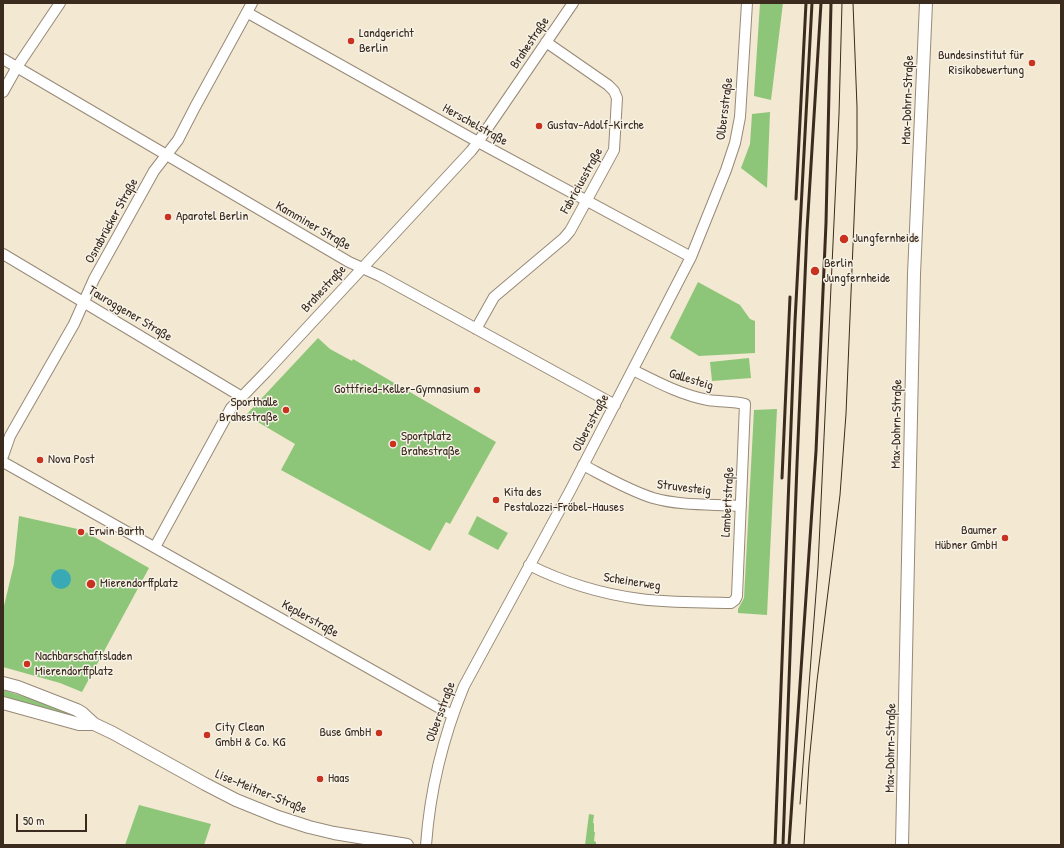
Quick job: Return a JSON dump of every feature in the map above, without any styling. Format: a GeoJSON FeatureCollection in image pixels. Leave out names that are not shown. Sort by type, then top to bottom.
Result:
{"type":"FeatureCollection","features":[{"type":"Feature","properties":{"kind":"main road","name":"Max-Dohrn-Straße"},"geometry":{"type":"LineString","coordinates":[[902,845],[914,274],[926,3]]}},
{"type":"Feature","properties":{"kind":"main road","name":"Lise-Meitner-Straße"},"geometry":{"type":"LineString","coordinates":[[3,682],[82,713],[94,724],[125,739],[220,792],[269,814],[316,829],[406,845]]}},
{"type":"Feature","properties":{"kind":"main road","name":"Lise-Meitner-Straße"},"geometry":{"type":"LineString","coordinates":[[3,703],[79,724],[94,724]]}},
{"type":"Feature","properties":{"kind":"street"},"geometry":{"type":"LineString","coordinates":[[3,92],[17,67],[60,3]]}},
{"type":"Feature","properties":{"kind":"street","name":"Osnabrücker Straße"},"geometry":{"type":"LineString","coordinates":[[3,456],[10,436],[74,324],[94,279],[154,171],[178,140],[248,13],[252,3]]}},
{"type":"Feature","properties":{"kind":"street","name":"Brahestraße"},"geometry":{"type":"LineString","coordinates":[[155,547],[231,408],[478,142],[573,3]]}},
{"type":"Feature","properties":{"kind":"street","name":"Olbersstraße"},"geometry":{"type":"LineString","coordinates":[[426,845],[430,806],[440,753],[452,715],[464,686],[476,661],[529,566],[615,405],[691,257],[726,170],[735,143],[740,117],[747,3]]}},
{"type":"Feature","properties":{"kind":"street","name":"Herschelstraße"},"geometry":{"type":"LineString","coordinates":[[248,13],[478,142],[691,257]]}},
{"type":"Feature","properties":{"kind":"street","name":"Fabriciusstraße"},"geometry":{"type":"LineString","coordinates":[[476,329],[494,297],[564,238],[570,231],[614,150],[616,94],[608,85],[546,42]]}},
{"type":"Feature","properties":{"kind":"street","name":"Kamminer Straße"},"geometry":{"type":"LineString","coordinates":[[3,59],[167,154],[276,220],[615,405]]}},
{"type":"Feature","properties":{"kind":"street","name":"Tauroggener Straße"},"geometry":{"type":"LineString","coordinates":[[3,254],[242,397]]}},
{"type":"Feature","properties":{"kind":"street","name":"Gallesteig"},"geometry":{"type":"LineString","coordinates":[[633,370],[662,385],[684,394],[709,400],[746,404]]}},
{"type":"Feature","properties":{"kind":"street","name":"Lambertstraße"},"geometry":{"type":"LineString","coordinates":[[736,600],[746,404]]}},
{"type":"Feature","properties":{"kind":"street"},"geometry":{"type":"LineString","coordinates":[[3,462],[155,547]]}},
{"type":"Feature","properties":{"kind":"street","name":"Struvesteig"},"geometry":{"type":"LineString","coordinates":[[583,465],[626,487],[654,498],[686,503],[741,506]]}},
{"type":"Feature","properties":{"kind":"street","name":"Keplerstraße"},"geometry":{"type":"LineString","coordinates":[[155,547],[452,715]]}},
{"type":"Feature","properties":{"kind":"street","name":"Scheinerweg"},"geometry":{"type":"LineString","coordinates":[[529,566],[578,585],[626,597],[653,600],[731,603],[736,600]]}},
{"type":"Feature","properties":{"kind":"green space"},"geometry":{"type":"Polygon","coordinates":[[[760,3],[783,3],[771,100],[754,96],[760,3]]]}},
{"type":"Feature","properties":{"kind":"green space"},"geometry":{"type":"Polygon","coordinates":[[[770,112],[767,188],[741,168],[750,144],[752,114],[770,112]]]}},
{"type":"Feature","properties":{"kind":"green space"},"geometry":{"type":"Polygon","coordinates":[[[698,282],[740,305],[750,319],[755,321],[755,353],[699,356],[670,338],[698,282]]]}},
{"type":"Feature","properties":{"kind":"green space"},"geometry":{"type":"Polygon","coordinates":[[[318,338],[330,349],[352,361],[353,359],[496,442],[450,524],[446,522],[430,551],[281,470],[295,444],[246,415],[318,338]]]}},
{"type":"Feature","properties":{"kind":"green space"},"geometry":{"type":"Polygon","coordinates":[[[749,358],[751,378],[712,381],[710,362],[749,358]]]}},
{"type":"Feature","properties":{"kind":"green space"},"geometry":{"type":"Polygon","coordinates":[[[777,409],[767,615],[738,613],[738,609],[744,598],[754,410],[777,409]]]}},
{"type":"Feature","properties":{"kind":"green space"},"geometry":{"type":"Polygon","coordinates":[[[19,516],[82,530],[149,568],[82,692],[60,683],[3,667],[3,610],[14,564],[19,516]]]}},
{"type":"Feature","properties":{"kind":"green space"},"geometry":{"type":"Polygon","coordinates":[[[477,516],[508,533],[498,550],[468,534],[477,516]]]}},
{"type":"Feature","properties":{"kind":"green space"},"geometry":{"type":"Polygon","coordinates":[[[3,690],[42,702],[80,718],[3,698],[3,690]]]}},
{"type":"Feature","properties":{"kind":"green space"},"geometry":{"type":"Polygon","coordinates":[[[139,805],[211,824],[204,845],[125,845],[139,805]]]}},
{"type":"Feature","properties":{"kind":"green space"},"geometry":{"type":"Polygon","coordinates":[[[589,814],[594,815],[594,841],[596,842],[596,845],[585,845],[589,814]]]}},
{"type":"Feature","properties":{"kind":"water"},"geometry":{"type":"Polygon","coordinates":[[[61,569],[68,572],[71,579],[68,586],[61,589],[54,586],[51,579],[54,572],[61,569]]]}},
{"type":"Feature","properties":{"kind":"tram line"},"geometry":{"type":"LineString","coordinates":[[800,804],[818,567],[839,114],[842,3]]}},
{"type":"Feature","properties":{"kind":"tram line"},"geometry":{"type":"LineString","coordinates":[[804,845],[809,763],[817,681],[840,495],[846,414],[857,148],[853,3]]}},
{"type":"Feature","properties":{"kind":"railway"},"geometry":{"type":"LineString","coordinates":[[796,199],[806,3]]}},
{"type":"Feature","properties":{"kind":"railway"},"geometry":{"type":"LineString","coordinates":[[775,845],[795,321],[812,3]]}},
{"type":"Feature","properties":{"kind":"railway"},"geometry":{"type":"LineString","coordinates":[[783,845],[807,230],[821,3]]}},
{"type":"Feature","properties":{"kind":"railway"},"geometry":{"type":"LineString","coordinates":[[789,845],[816,451],[826,223],[831,3]]}},
{"type":"Feature","properties":{"kind":"railway"},"geometry":{"type":"LineString","coordinates":[[782,478],[790,297]]}},
{"type":"Feature","properties":{"kind":"place","name":"Landgericht Berlin"},"geometry":{"type":"Point","coordinates":[351,41]}},
{"type":"Feature","properties":{"kind":"place","name":"Bundesinstitut für Risikobewertung"},"geometry":{"type":"Point","coordinates":[1032,63]}},
{"type":"Feature","properties":{"kind":"place","name":"Gustav-Adolf-Kirche"},"geometry":{"type":"Point","coordinates":[539,126]}},
{"type":"Feature","properties":{"kind":"place","name":"Aparotel Berlin"},"geometry":{"type":"Point","coordinates":[168,217]}},
{"type":"Feature","properties":{"kind":"place","name":"Jungfernheide"},"geometry":{"type":"Point","coordinates":[844,239]}},
{"type":"Feature","properties":{"kind":"place","name":"Berlin Jungfernheide"},"geometry":{"type":"Point","coordinates":[815,271]}},
{"type":"Feature","properties":{"kind":"place","name":"Gottfried-Keller-Gymnasium"},"geometry":{"type":"Point","coordinates":[477,390]}},
{"type":"Feature","properties":{"kind":"place","name":"Sporthalle Brahestraße"},"geometry":{"type":"Point","coordinates":[286,410]}},
{"type":"Feature","properties":{"kind":"place","name":"Sportplatz Brahestraße"},"geometry":{"type":"Point","coordinates":[393,444]}},
{"type":"Feature","properties":{"kind":"place","name":"Nova Post"},"geometry":{"type":"Point","coordinates":[40,460]}},
{"type":"Feature","properties":{"kind":"place","name":"Kita des Pestalozzi-Fröbel-Hauses"},"geometry":{"type":"Point","coordinates":[496,500]}},
{"type":"Feature","properties":{"kind":"place","name":"Erwin Barth"},"geometry":{"type":"Point","coordinates":[81,532]}},
{"type":"Feature","properties":{"kind":"place","name":"Baumer Hübner GmbH"},"geometry":{"type":"Point","coordinates":[1005,538]}},
{"type":"Feature","properties":{"kind":"place","name":"Mierendorffplatz"},"geometry":{"type":"Point","coordinates":[91,584]}},
{"type":"Feature","properties":{"kind":"place","name":"Nachbarschaftsladen Mierendorffplatz"},"geometry":{"type":"Point","coordinates":[27,664]}},
{"type":"Feature","properties":{"kind":"place","name":"Buse GmbH"},"geometry":{"type":"Point","coordinates":[379,733]}},
{"type":"Feature","properties":{"kind":"place","name":"City Clean GmbH & Co. KG"},"geometry":{"type":"Point","coordinates":[207,735]}},
{"type":"Feature","properties":{"kind":"place","name":"Haas"},"geometry":{"type":"Point","coordinates":[320,779]}}]}
